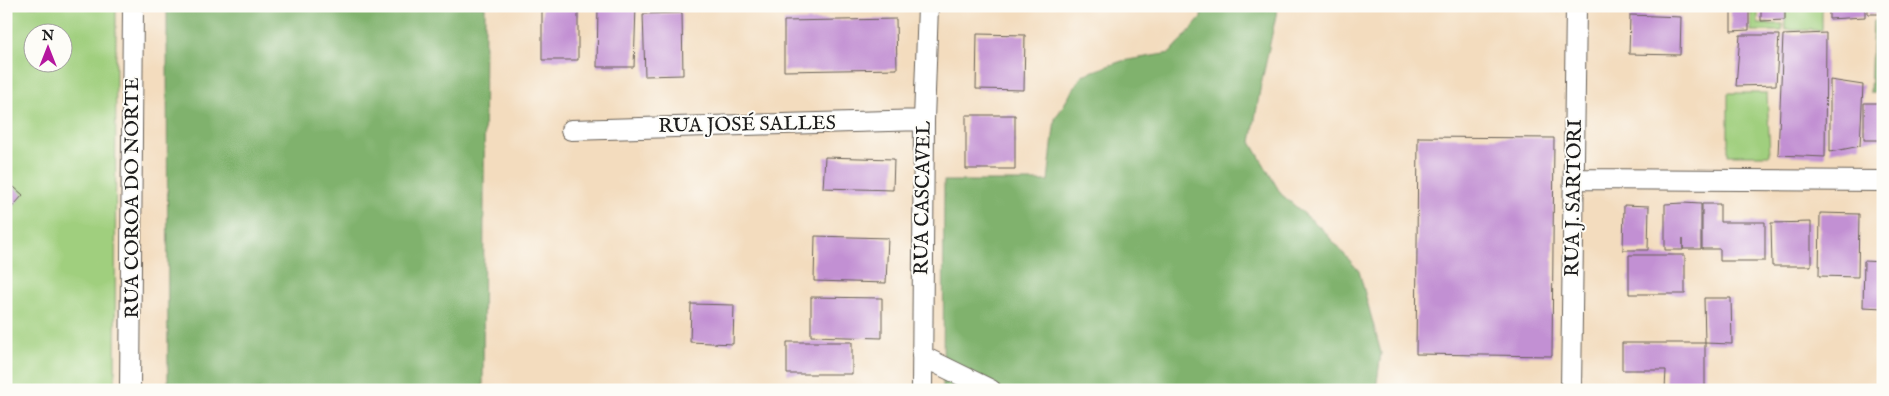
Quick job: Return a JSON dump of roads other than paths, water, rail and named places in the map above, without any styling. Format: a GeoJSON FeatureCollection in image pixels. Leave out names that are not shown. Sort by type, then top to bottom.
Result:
{"type":"FeatureCollection","features":[{"type":"Feature","properties":{"kind":"street","name":"RUA COROA DO NORTE"},"geometry":{"type":"LineString","coordinates":[[130,390],[133,6]]}},
{"type":"Feature","properties":{"kind":"street","name":"RUA CASCAVEL"},"geometry":{"type":"LineString","coordinates":[[922,390],[924,120],[928,6]]}},
{"type":"Feature","properties":{"kind":"street","name":"RUA J. SARTORI"},"geometry":{"type":"LineString","coordinates":[[1571,390],[1576,6]]}},
{"type":"Feature","properties":{"kind":"street","name":"RUA JOSÉ SALLES"},"geometry":{"type":"LineString","coordinates":[[571,130],[924,120]]}},
{"type":"Feature","properties":{"kind":"street"},"geometry":{"type":"LineString","coordinates":[[1574,179],[1883,181]]}},
{"type":"Feature","properties":{"kind":"street"},"geometry":{"type":"LineString","coordinates":[[922,356],[992,390]]}}]}
